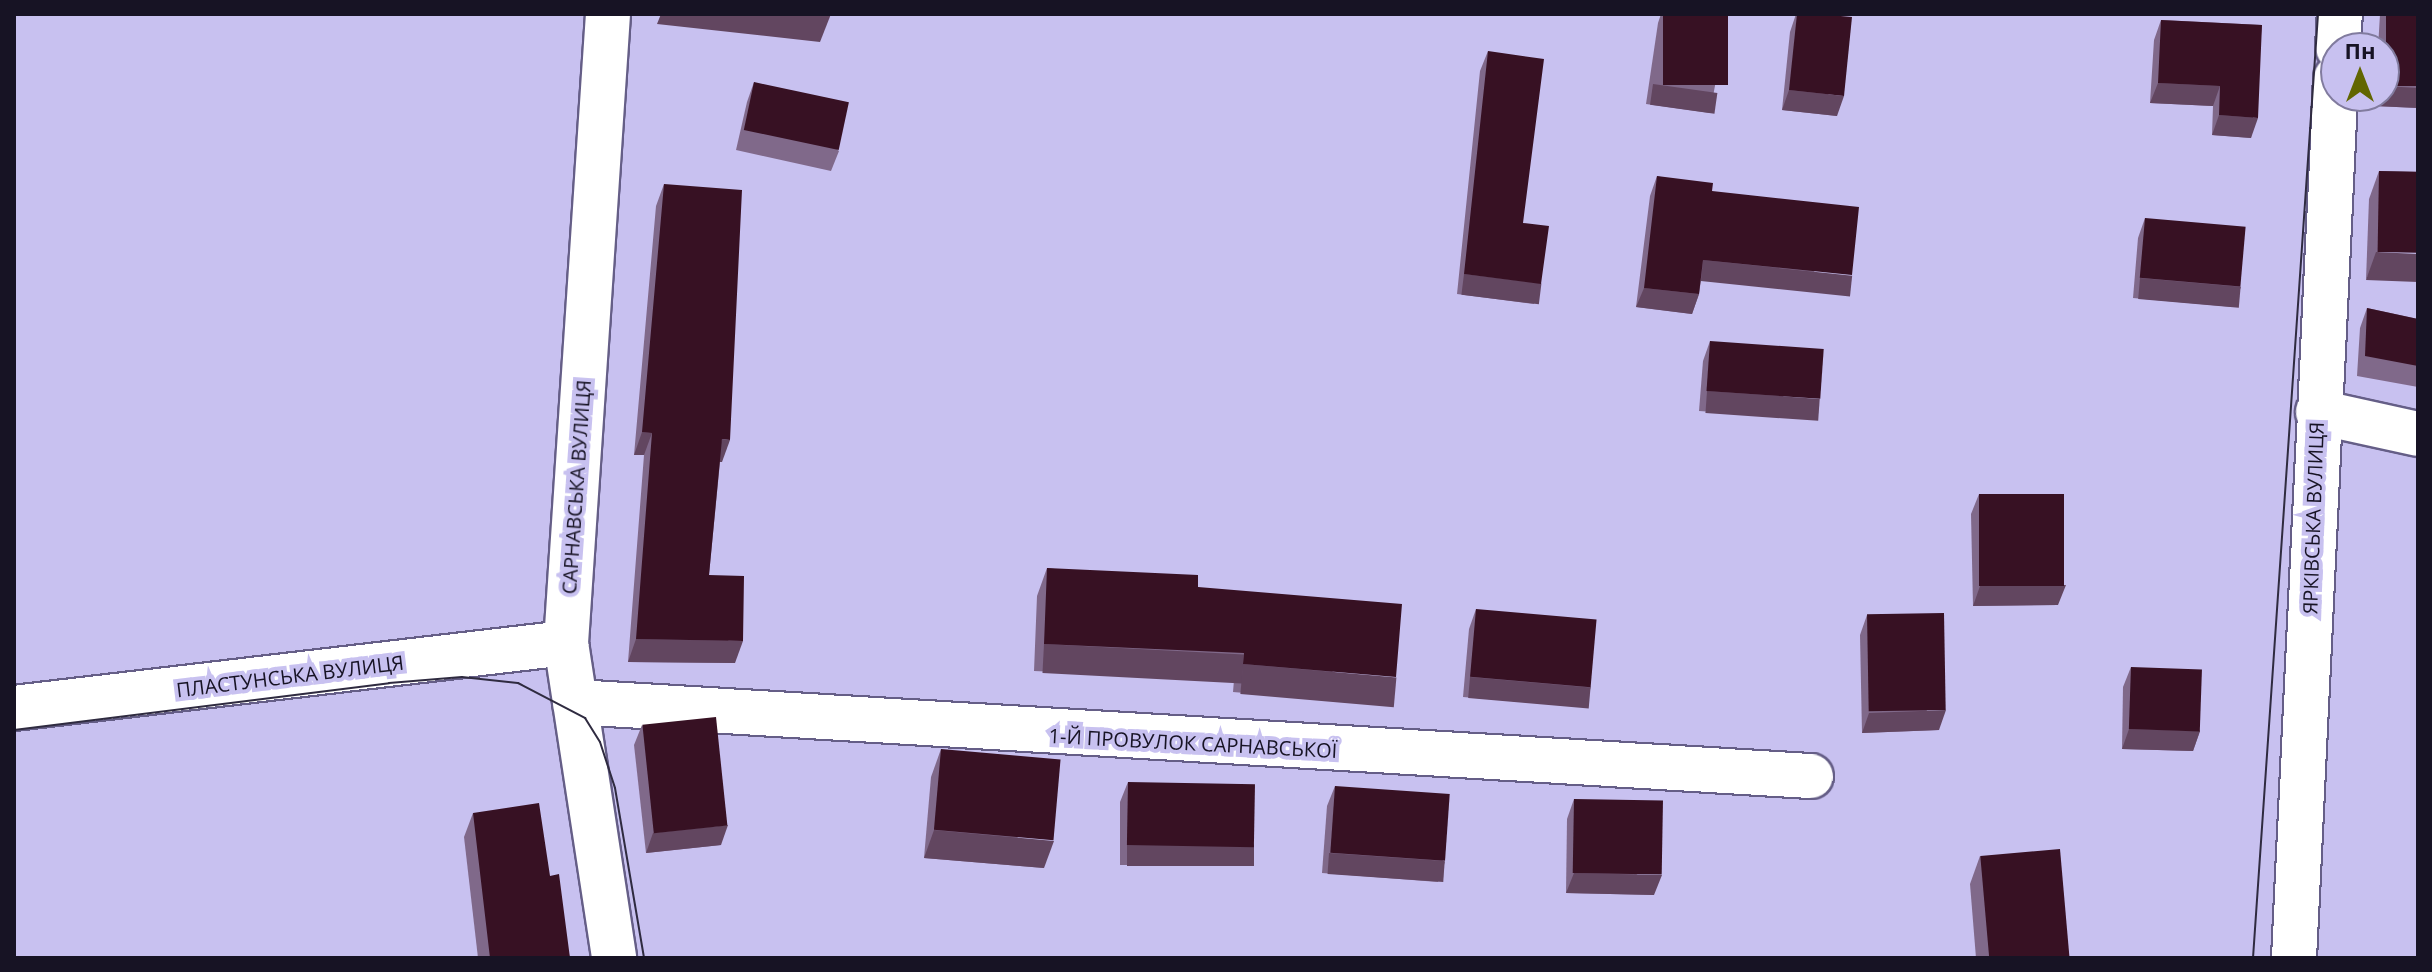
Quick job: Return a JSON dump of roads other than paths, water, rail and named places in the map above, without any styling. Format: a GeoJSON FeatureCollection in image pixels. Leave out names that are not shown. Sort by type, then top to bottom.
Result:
{"type":"FeatureCollection","features":[{"type":"Feature","properties":{"kind":"street","name":"САРНАВСЬКА ВУЛИЦЯ"},"geometry":{"type":"LineString","coordinates":[[608,14],[566,643],[614,958]]}},
{"type":"Feature","properties":{"kind":"street","name":"ЯРКІВСЬКА ВУЛИЦЯ"},"geometry":{"type":"LineString","coordinates":[[2294,958],[2334,112]]}},
{"type":"Feature","properties":{"kind":"street"},"geometry":{"type":"LineString","coordinates":[[2318,412],[2418,434]]}},
{"type":"Feature","properties":{"kind":"street","name":"ПЛАСТУНСЬКА ВУЛИЦЯ"},"geometry":{"type":"LineString","coordinates":[[14,708],[566,643]]}},
{"type":"Feature","properties":{"kind":"street","name":"1-Й ПРОВУЛОК САРНАВСЬКОЇ"},"geometry":{"type":"LineString","coordinates":[[575,702],[1811,776]]}},
{"type":"Feature","properties":{"kind":"tram line"},"geometry":{"type":"LineString","coordinates":[[2253,958],[2318,14]]}},
{"type":"Feature","properties":{"kind":"tram line"},"geometry":{"type":"LineString","coordinates":[[14,730],[389,683],[462,677],[518,683],[585,718],[600,742],[615,788],[644,958]]}}]}
